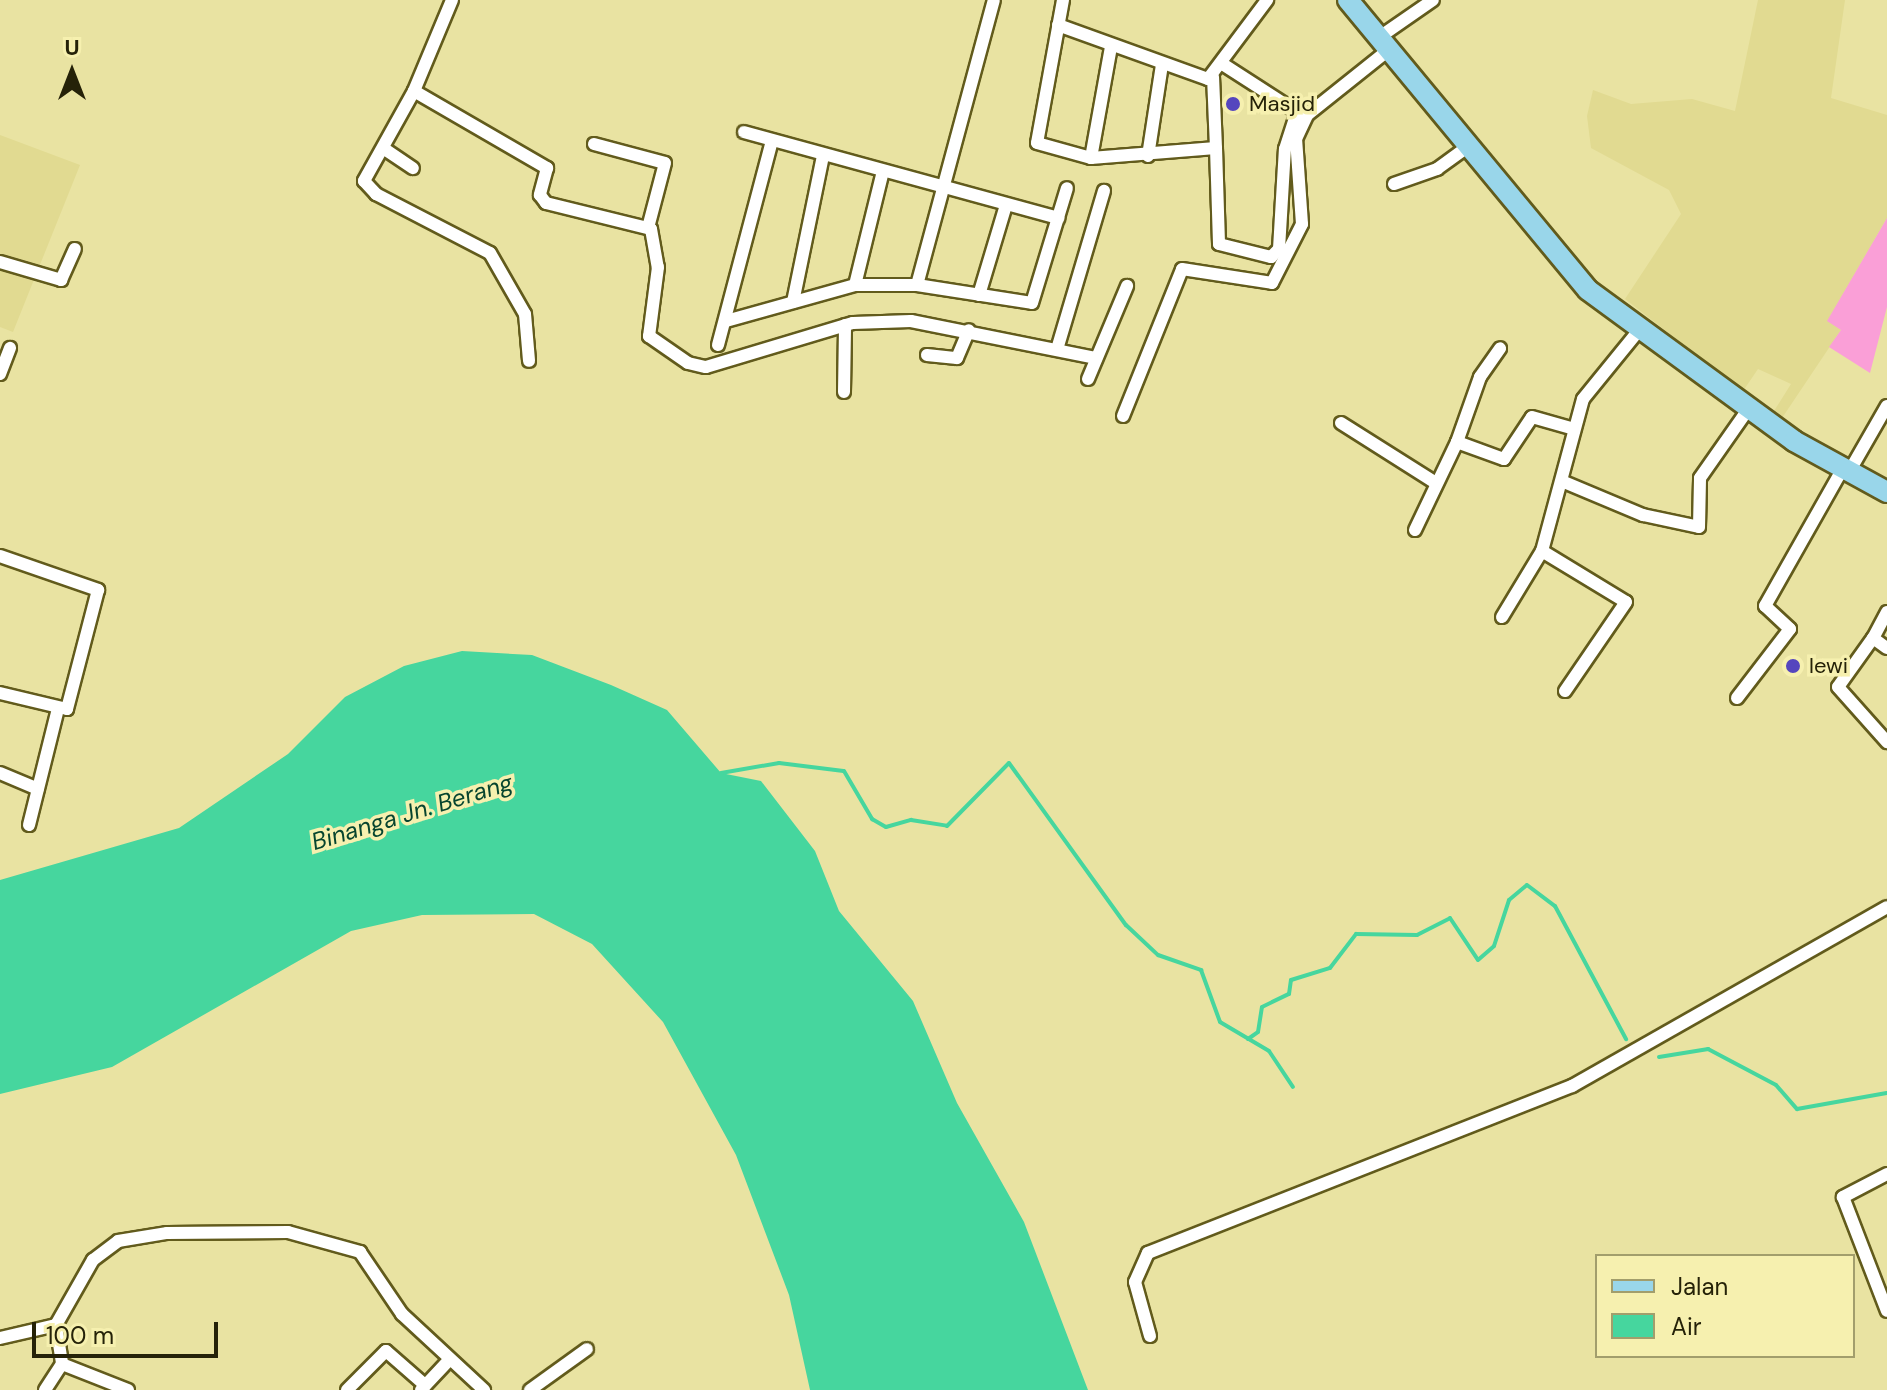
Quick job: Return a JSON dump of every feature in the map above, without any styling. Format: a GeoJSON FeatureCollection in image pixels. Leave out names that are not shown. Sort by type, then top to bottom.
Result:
{"type":"FeatureCollection","features":[{"type":"Feature","properties":{"kind":"main road"},"geometry":{"type":"LineString","coordinates":[[1348,0],[1386,42],[1466,148],[1562,262],[1639,330],[1749,408],[1846,470],[1887,492]]}},
{"type":"Feature","properties":{"kind":"street"},"geometry":{"type":"LineString","coordinates":[[452,0],[414,91],[364,176],[367,188],[490,253],[525,314],[529,361]]}},
{"type":"Feature","properties":{"kind":"street"},"geometry":{"type":"LineString","coordinates":[[917,285],[994,0]]}},
{"type":"Feature","properties":{"kind":"street"},"geometry":{"type":"LineString","coordinates":[[1063,0],[1034,137],[1048,148],[1091,158],[1148,156],[1216,148]]}},
{"type":"Feature","properties":{"kind":"street"},"geometry":{"type":"LineString","coordinates":[[1224,65],[1297,112],[1285,149],[1279,249],[1271,257],[1219,244],[1213,77],[1267,0]]}},
{"type":"Feature","properties":{"kind":"street"},"geometry":{"type":"LineString","coordinates":[[1123,416],[1182,269],[1272,283],[1302,224],[1296,139],[1307,115],[1433,0]]}},
{"type":"Feature","properties":{"kind":"street"},"geometry":{"type":"LineString","coordinates":[[1058,25],[1162,65],[1213,77]]}},
{"type":"Feature","properties":{"kind":"street"},"geometry":{"type":"LineString","coordinates":[[1091,158],[1111,47]]}},
{"type":"Feature","properties":{"kind":"street"},"geometry":{"type":"LineString","coordinates":[[1148,156],[1162,65]]}},
{"type":"Feature","properties":{"kind":"street"},"geometry":{"type":"LineString","coordinates":[[414,91],[547,168],[540,195],[546,203],[648,228]]}},
{"type":"Feature","properties":{"kind":"street"},"geometry":{"type":"LineString","coordinates":[[744,132],[1058,218]]}},
{"type":"Feature","properties":{"kind":"street"},"geometry":{"type":"LineString","coordinates":[[718,345],[772,141]]}},
{"type":"Feature","properties":{"kind":"street"},"geometry":{"type":"LineString","coordinates":[[594,144],[663,161],[648,228],[658,267],[649,336],[663,352],[706,367],[845,325],[911,321],[1058,346],[1096,358]]}},
{"type":"Feature","properties":{"kind":"street"},"geometry":{"type":"LineString","coordinates":[[383,148],[413,168]]}},
{"type":"Feature","properties":{"kind":"street"},"geometry":{"type":"LineString","coordinates":[[1394,184],[1437,169],[1466,148]]}},
{"type":"Feature","properties":{"kind":"street"},"geometry":{"type":"LineString","coordinates":[[793,302],[823,156]]}},
{"type":"Feature","properties":{"kind":"street"},"geometry":{"type":"LineString","coordinates":[[855,285],[883,171]]}},
{"type":"Feature","properties":{"kind":"street"},"geometry":{"type":"LineString","coordinates":[[726,321],[855,285],[917,285],[1036,301],[1067,188]]}},
{"type":"Feature","properties":{"kind":"street"},"geometry":{"type":"LineString","coordinates":[[1058,346],[1104,191]]}},
{"type":"Feature","properties":{"kind":"street"},"geometry":{"type":"LineString","coordinates":[[979,295],[1006,205]]}},
{"type":"Feature","properties":{"kind":"street"},"geometry":{"type":"LineString","coordinates":[[0,262],[61,280],[75,249]]}},
{"type":"Feature","properties":{"kind":"street"},"geometry":{"type":"LineString","coordinates":[[1088,379],[1127,286]]}},
{"type":"Feature","properties":{"kind":"street"},"geometry":{"type":"LineString","coordinates":[[844,392],[845,325]]}},
{"type":"Feature","properties":{"kind":"street"},"geometry":{"type":"LineString","coordinates":[[927,355],[957,358],[969,330]]}},
{"type":"Feature","properties":{"kind":"street"},"geometry":{"type":"LineString","coordinates":[[1502,617],[1542,551],[1564,482],[1574,429],[1593,382],[1639,330]]}},
{"type":"Feature","properties":{"kind":"street"},"geometry":{"type":"LineString","coordinates":[[1,366],[10,348]]}},
{"type":"Feature","properties":{"kind":"street"},"geometry":{"type":"LineString","coordinates":[[1415,530],[1457,442],[1480,377],[1500,348]]}},
{"type":"Feature","properties":{"kind":"street"},"geometry":{"type":"LineString","coordinates":[[1737,698],[1791,627],[1765,606],[1887,406]]}},
{"type":"Feature","properties":{"kind":"street"},"geometry":{"type":"LineString","coordinates":[[1564,482],[1643,515],[1699,527],[1700,478],[1749,408]]}},
{"type":"Feature","properties":{"kind":"street"},"geometry":{"type":"LineString","coordinates":[[1457,442],[1504,459],[1532,417],[1574,429]]}},
{"type":"Feature","properties":{"kind":"street"},"geometry":{"type":"LineString","coordinates":[[1341,423],[1436,483]]}},
{"type":"Feature","properties":{"kind":"street"},"geometry":{"type":"LineString","coordinates":[[1542,551],[1626,602],[1565,691]]}},
{"type":"Feature","properties":{"kind":"street"},"geometry":{"type":"LineString","coordinates":[[0,556],[98,590],[69,706],[58,709],[0,693]]}},
{"type":"Feature","properties":{"kind":"street"},"geometry":{"type":"LineString","coordinates":[[1887,612],[1873,638],[1838,687],[1887,742]]}},
{"type":"Feature","properties":{"kind":"street"},"geometry":{"type":"LineString","coordinates":[[1873,638],[1887,648]]}},
{"type":"Feature","properties":{"kind":"street"},"geometry":{"type":"LineString","coordinates":[[29,825],[58,709]]}},
{"type":"Feature","properties":{"kind":"street"},"geometry":{"type":"LineString","coordinates":[[0,773],[38,789]]}},
{"type":"Feature","properties":{"kind":"street"},"geometry":{"type":"LineString","coordinates":[[1150,1336],[1135,1282],[1148,1253],[1572,1086],[1887,907]]}},
{"type":"Feature","properties":{"kind":"street"},"geometry":{"type":"LineString","coordinates":[[1887,1174],[1843,1197],[1887,1311]]}},
{"type":"Feature","properties":{"kind":"street"},"geometry":{"type":"LineString","coordinates":[[45,1390],[62,1364],[56,1325],[93,1260],[118,1241],[167,1233],[288,1232],[360,1252],[402,1314],[484,1390]]}},
{"type":"Feature","properties":{"kind":"street"},"geometry":{"type":"LineString","coordinates":[[0,1338],[56,1325]]}},
{"type":"Feature","properties":{"kind":"street"},"geometry":{"type":"LineString","coordinates":[[530,1390],[587,1349]]}},
{"type":"Feature","properties":{"kind":"street"},"geometry":{"type":"LineString","coordinates":[[347,1390],[386,1351],[423,1388],[450,1359]]}},
{"type":"Feature","properties":{"kind":"street"},"geometry":{"type":"LineString","coordinates":[[62,1364],[128,1390]]}},
{"type":"Feature","properties":{"kind":"shaded area"},"geometry":{"type":"Polygon","coordinates":[[[1758,0],[1845,0],[1831,98],[1887,115],[1887,218],[1828,320],[1841,330],[1782,418],[1774,411],[1791,384],[1758,369],[1743,391],[1625,299],[1681,214],[1669,190],[1591,148],[1587,116],[1593,90],[1631,104],[1692,99],[1735,111],[1758,0]]]}},
{"type":"Feature","properties":{"kind":"shaded area"},"geometry":{"type":"Polygon","coordinates":[[[0,135],[80,165],[13,332],[0,327],[0,135]]]}},
{"type":"Feature","properties":{"kind":"shaded area"},"geometry":{"type":"Polygon","coordinates":[[[1887,218],[1887,307],[1870,373],[1829,347],[1841,330],[1827,321],[1887,218]]]}},
{"type":"Feature","properties":{"kind":"water","name":"Binanga Jn. Berang"},"geometry":{"type":"Polygon","coordinates":[[[462,651],[532,655],[611,685],[667,710],[721,773],[761,781],[815,851],[839,911],[913,1001],[957,1103],[1024,1222],[1088,1390],[810,1390],[789,1295],[736,1155],[663,1022],[592,944],[534,914],[422,915],[351,931],[112,1067],[0,1094],[0,880],[179,828],[288,754],[345,697],[404,666],[462,651]]]}},
{"type":"Feature","properties":{"kind":"waterway"},"geometry":{"type":"LineString","coordinates":[[721,773],[779,763],[844,771],[872,819],[886,827],[911,820],[947,826],[1009,763],[1126,925],[1158,955],[1201,970],[1220,1022],[1269,1051],[1293,1087]]}},
{"type":"Feature","properties":{"kind":"waterway"},"geometry":{"type":"LineString","coordinates":[[1248,1039],[1258,1032],[1262,1007],[1289,994],[1291,980],[1330,968],[1356,934],[1417,935],[1450,918],[1478,960],[1494,946],[1509,900],[1527,885],[1555,906],[1626,1039]]}},
{"type":"Feature","properties":{"kind":"waterway"},"geometry":{"type":"LineString","coordinates":[[1659,1057],[1708,1049],[1776,1085],[1797,1109],[1887,1093]]}},
{"type":"Feature","properties":{"kind":"place","name":"Masjid"},"geometry":{"type":"Point","coordinates":[1233,104]}},
{"type":"Feature","properties":{"kind":"place","name":"lewi"},"geometry":{"type":"Point","coordinates":[1793,666]}}]}
